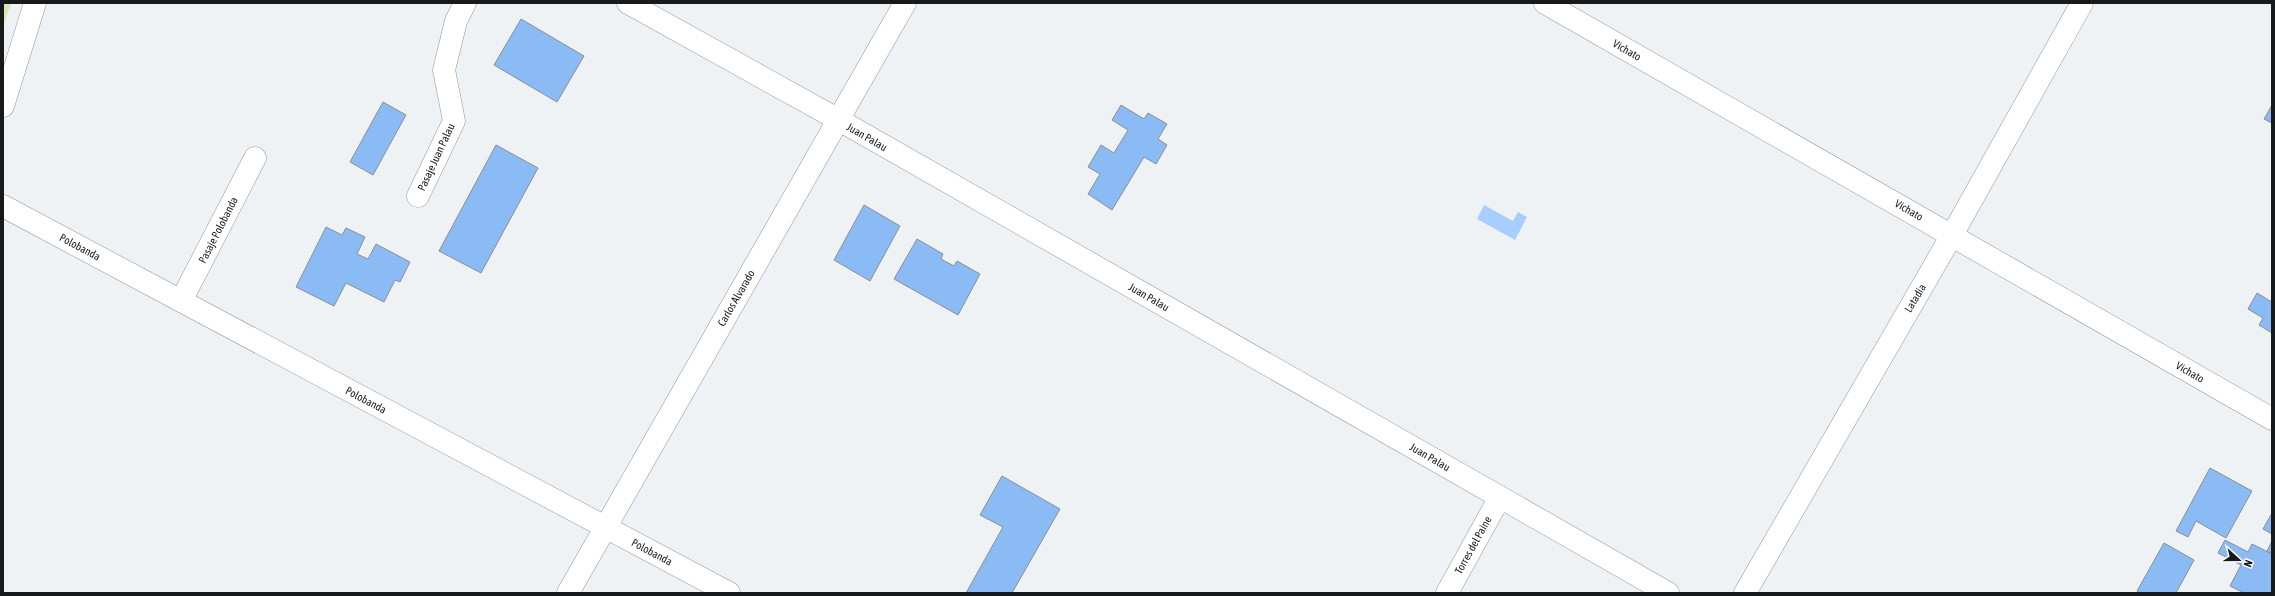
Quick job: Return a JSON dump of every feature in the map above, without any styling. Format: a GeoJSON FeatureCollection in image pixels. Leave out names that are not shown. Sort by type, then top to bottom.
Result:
{"type":"FeatureCollection","features":[{"type":"Feature","properties":{"kind":"street"},"geometry":{"type":"LineString","coordinates":[[3,106],[35,3]]}},
{"type":"Feature","properties":{"kind":"street","name":"Pasaje Juan Palau"},"geometry":{"type":"LineString","coordinates":[[418,196],[454,122],[444,70],[456,21],[465,3]]}},
{"type":"Feature","properties":{"kind":"street","name":"Juan Palau"},"geometry":{"type":"LineString","coordinates":[[628,3],[839,120],[1668,593]]}},
{"type":"Feature","properties":{"kind":"street","name":"Carlos Alvarado"},"geometry":{"type":"LineString","coordinates":[[568,593],[905,3]]}},
{"type":"Feature","properties":{"kind":"street","name":"Vichato"},"geometry":{"type":"LineString","coordinates":[[1545,3],[2271,417]]}},
{"type":"Feature","properties":{"kind":"street","name":"Latadía"},"geometry":{"type":"LineString","coordinates":[[1745,593],[1952,235],[2082,3]]}},
{"type":"Feature","properties":{"kind":"street","name":"Pasaje Polobanda"},"geometry":{"type":"LineString","coordinates":[[182,301],[255,158]]}},
{"type":"Feature","properties":{"kind":"street","name":"Polobanda"},"geometry":{"type":"LineString","coordinates":[[3,206],[729,593]]}},
{"type":"Feature","properties":{"kind":"street","name":"Torres del Paine"},"geometry":{"type":"LineString","coordinates":[[1447,593],[1500,497]]}},
{"type":"Feature","properties":{"kind":"green space"},"geometry":{"type":"Polygon","coordinates":[[[3,3],[11,3],[3,27],[3,3]]]}},
{"type":"Feature","properties":{"kind":"water"},"geometry":{"type":"Polygon","coordinates":[[[1484,205],[1513,221],[1518,212],[1527,217],[1515,240],[1477,219],[1484,205]]]}},
{"type":"Feature","properties":{"kind":"building"},"geometry":{"type":"Polygon","coordinates":[[[521,19],[584,56],[557,102],[494,65],[521,19]]]}},
{"type":"Feature","properties":{"kind":"building"},"geometry":{"type":"Polygon","coordinates":[[[383,102],[406,115],[373,175],[350,162],[383,102]]]}},
{"type":"Feature","properties":{"kind":"building"},"geometry":{"type":"Polygon","coordinates":[[[1121,105],[1144,119],[1148,113],[1167,124],[1158,139],[1167,145],[1156,164],[1144,157],[1112,210],[1088,194],[1100,174],[1088,167],[1101,145],[1114,153],[1128,130],[1112,120],[1121,105]]]}},
{"type":"Feature","properties":{"kind":"building"},"geometry":{"type":"Polygon","coordinates":[[[2272,105],[2272,123],[2264,119],[2272,105]]]}},
{"type":"Feature","properties":{"kind":"building"},"geometry":{"type":"Polygon","coordinates":[[[496,145],[538,168],[481,273],[439,251],[496,145]]]}},
{"type":"Feature","properties":{"kind":"building"},"geometry":{"type":"Polygon","coordinates":[[[864,205],[900,226],[870,281],[834,260],[864,205]]]}},
{"type":"Feature","properties":{"kind":"building"},"geometry":{"type":"Polygon","coordinates":[[[326,227],[342,235],[346,228],[365,237],[357,254],[368,259],[376,244],[410,262],[400,282],[395,280],[384,302],[346,283],[334,306],[296,287],[326,227]]]}},
{"type":"Feature","properties":{"kind":"building"},"geometry":{"type":"Polygon","coordinates":[[[917,239],[943,254],[941,259],[954,266],[957,261],[980,274],[958,315],[894,279],[917,239]]]}},
{"type":"Feature","properties":{"kind":"building"},"geometry":{"type":"Polygon","coordinates":[[[2257,293],[2272,302],[2272,333],[2259,325],[2263,318],[2248,309],[2257,293]]]}},
{"type":"Feature","properties":{"kind":"building"},"geometry":{"type":"Polygon","coordinates":[[[2210,468],[2252,491],[2226,538],[2196,521],[2188,537],[2176,531],[2210,468]]]}},
{"type":"Feature","properties":{"kind":"building"},"geometry":{"type":"Polygon","coordinates":[[[1002,476],[1060,509],[1012,593],[966,593],[1003,527],[980,515],[1002,476]]]}},
{"type":"Feature","properties":{"kind":"building"},"geometry":{"type":"Polygon","coordinates":[[[2272,513],[2272,534],[2263,529],[2272,513]]]}},
{"type":"Feature","properties":{"kind":"building"},"geometry":{"type":"Polygon","coordinates":[[[2225,540],[2248,552],[2252,544],[2272,554],[2272,593],[2244,593],[2230,586],[2241,565],[2218,553],[2225,540]]]}},
{"type":"Feature","properties":{"kind":"building"},"geometry":{"type":"Polygon","coordinates":[[[2272,541],[2272,554],[2267,551],[2272,541]]]}},
{"type":"Feature","properties":{"kind":"building"},"geometry":{"type":"Polygon","coordinates":[[[2164,543],[2194,560],[2176,593],[2140,593],[2137,591],[2164,543]]]}}]}
